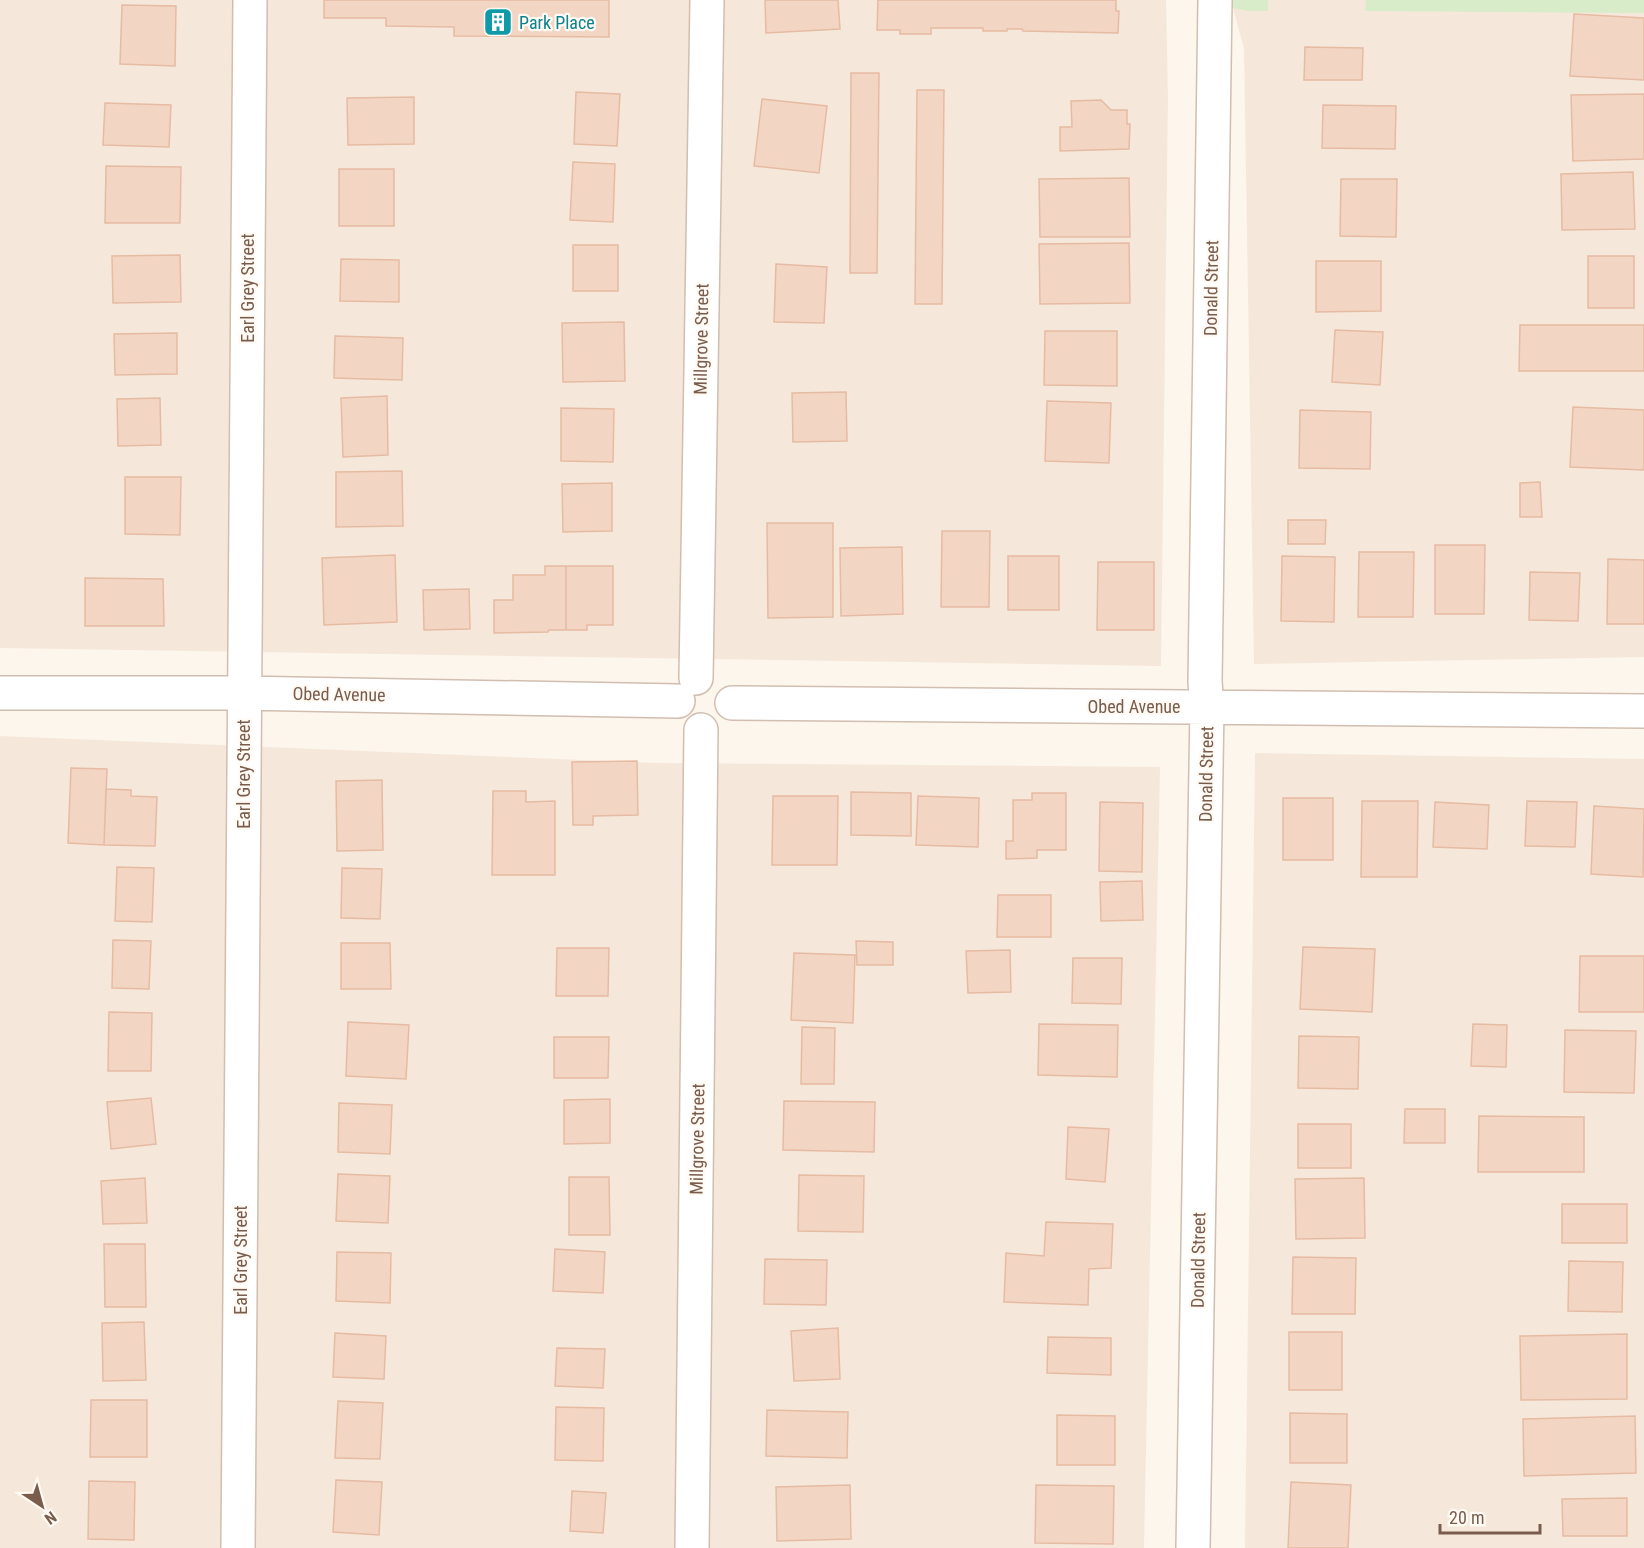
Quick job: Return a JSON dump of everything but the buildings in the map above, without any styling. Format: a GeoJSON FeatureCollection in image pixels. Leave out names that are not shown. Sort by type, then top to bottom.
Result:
{"type":"FeatureCollection","features":[{"type":"Feature","properties":{"kind":"street","name":"Earl Grey Street"},"geometry":{"type":"LineString","coordinates":[[238,1548],[250,0]]}},
{"type":"Feature","properties":{"kind":"street","name":"Millgrove Street"},"geometry":{"type":"LineString","coordinates":[[687,689],[707,0]]}},
{"type":"Feature","properties":{"kind":"street","name":"Donald Street"},"geometry":{"type":"LineString","coordinates":[[1193,1548],[1207,707],[1205,682],[1215,0]]}},
{"type":"Feature","properties":{"kind":"street"},"geometry":{"type":"LineString","coordinates":[[713,677],[725,686],[732,703],[730,712],[719,726],[710,730],[693,728],[681,717],[687,689],[713,677]]}},
{"type":"Feature","properties":{"kind":"street","name":"Obed Avenue"},"geometry":{"type":"LineString","coordinates":[[0,693],[687,689]]}},
{"type":"Feature","properties":{"kind":"street","name":"Obed Avenue"},"geometry":{"type":"LineString","coordinates":[[732,703],[1644,711]]}},
{"type":"Feature","properties":{"kind":"street","name":"Millgrove Street"},"geometry":{"type":"LineString","coordinates":[[692,1548],[701,730]]}},
{"type":"Feature","properties":{"kind":"shaded area"},"geometry":{"type":"Polygon","coordinates":[[[0,0],[1166,0],[1168,98],[1161,666],[0,648],[0,0]]]}},
{"type":"Feature","properties":{"kind":"shaded area"},"geometry":{"type":"Polygon","coordinates":[[[1233,0],[1644,0],[1644,657],[1254,664],[1244,49],[1233,0]]]}},
{"type":"Feature","properties":{"kind":"shaded area"},"geometry":{"type":"Polygon","coordinates":[[[0,736],[656,763],[1160,767],[1144,1548],[0,1548],[0,736]]]}},
{"type":"Feature","properties":{"kind":"shaded area"},"geometry":{"type":"Polygon","coordinates":[[[1255,753],[1644,759],[1644,1548],[1245,1548],[1255,753]]]}},
{"type":"Feature","properties":{"kind":"green space"},"geometry":{"type":"Polygon","coordinates":[[[1233,0],[1268,0],[1268,11],[1233,8],[1233,0]]]}},
{"type":"Feature","properties":{"kind":"green space"},"geometry":{"type":"Polygon","coordinates":[[[1366,0],[1644,0],[1644,13],[1365,11],[1366,0]]]}},
{"type":"Feature","properties":{"kind":"place","name":"Park Place"},"geometry":{"type":"Point","coordinates":[498,22]}}]}
